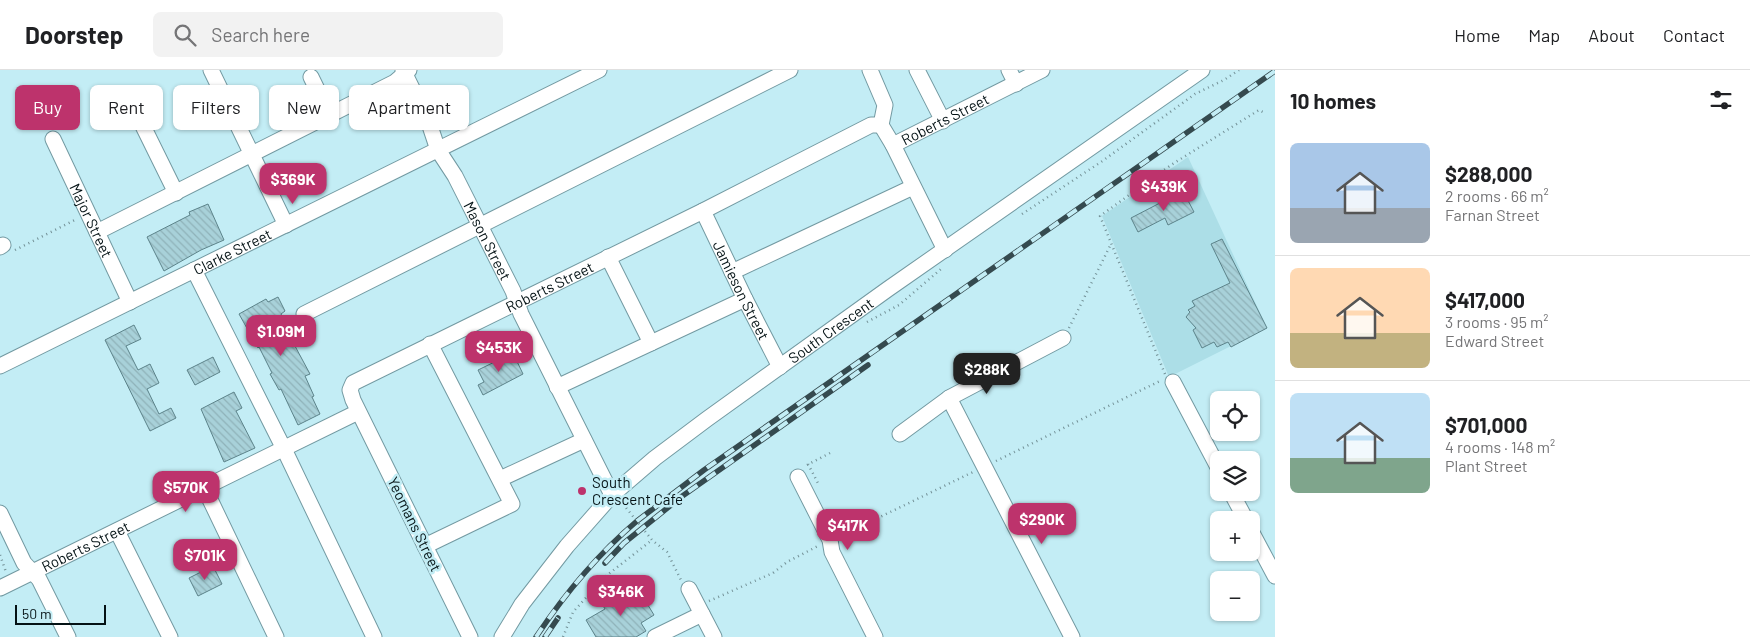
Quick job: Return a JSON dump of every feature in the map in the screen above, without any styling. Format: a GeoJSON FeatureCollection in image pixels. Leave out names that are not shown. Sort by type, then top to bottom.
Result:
{"type":"FeatureCollection","features":[{"type":"Feature","properties":{"kind":"street"},"geometry":{"type":"LineString","coordinates":[[212,70],[286,225]]}},
{"type":"Feature","properties":{"kind":"street","name":"Clarke Street"},"geometry":{"type":"LineString","coordinates":[[0,366],[599,70]]}},
{"type":"Feature","properties":{"kind":"street"},"geometry":{"type":"LineString","coordinates":[[304,314],[790,70]]}},
{"type":"Feature","properties":{"kind":"street"},"geometry":{"type":"LineString","coordinates":[[870,70],[885,105],[881,125]]}},
{"type":"Feature","properties":{"kind":"street"},"geometry":{"type":"LineString","coordinates":[[917,70],[943,121]]}},
{"type":"Feature","properties":{"kind":"street"},"geometry":{"type":"LineString","coordinates":[[1009,70],[1016,84]]}},
{"type":"Feature","properties":{"kind":"street","name":"Roberts Street"},"geometry":{"type":"LineString","coordinates":[[0,588],[358,412],[350,390],[353,383],[430,344],[703,211],[871,125],[881,125],[893,145],[1042,70]]}},
{"type":"Feature","properties":{"kind":"street","name":"South Crescent"},"geometry":{"type":"LineString","coordinates":[[502,637],[522,604],[550,568],[617,500],[655,458],[780,367],[1202,70]]}},
{"type":"Feature","properties":{"kind":"street"},"geometry":{"type":"LineString","coordinates":[[339,111],[396,82],[406,71]]}},
{"type":"Feature","properties":{"kind":"street","name":"Mason Street"},"geometry":{"type":"LineString","coordinates":[[406,71],[442,148],[450,155],[456,176],[518,302],[521,314],[584,440],[617,500]]}},
{"type":"Feature","properties":{"kind":"street"},"geometry":{"type":"LineString","coordinates":[[311,77],[315,85]]}},
{"type":"Feature","properties":{"kind":"street"},"geometry":{"type":"LineString","coordinates":[[145,130],[176,193]]}},
{"type":"Feature","properties":{"kind":"street"},"geometry":{"type":"LineString","coordinates":[[97,232],[302,130]]}},
{"type":"Feature","properties":{"kind":"street","name":"Major Street"},"geometry":{"type":"LineString","coordinates":[[53,139],[130,302]]}},
{"type":"Feature","properties":{"kind":"street"},"geometry":{"type":"LineString","coordinates":[[893,145],[945,250]]}},
{"type":"Feature","properties":{"kind":"street"},"geometry":{"type":"LineString","coordinates":[[732,272],[913,187]]}},
{"type":"Feature","properties":{"kind":"street","name":"Jamieson Street"},"geometry":{"type":"LineString","coordinates":[[703,211],[780,367]]}},
{"type":"Feature","properties":{"kind":"street"},"geometry":{"type":"LineString","coordinates":[[608,257],[651,343]]}},
{"type":"Feature","properties":{"kind":"street"},"geometry":{"type":"LineString","coordinates":[[194,270],[284,449],[374,637]]}},
{"type":"Feature","properties":{"kind":"street"},"geometry":{"type":"LineString","coordinates":[[557,387],[745,299]]}},
{"type":"Feature","properties":{"kind":"street"},"geometry":{"type":"LineString","coordinates":[[900,434],[950,398],[1063,338]]}},
{"type":"Feature","properties":{"kind":"street"},"geometry":{"type":"LineString","coordinates":[[426,546],[512,504],[430,344]]}},
{"type":"Feature","properties":{"kind":"street"},"geometry":{"type":"LineString","coordinates":[[1173,382],[1210,452]]}},
{"type":"Feature","properties":{"kind":"street"},"geometry":{"type":"LineString","coordinates":[[950,398],[1072,637]]}},
{"type":"Feature","properties":{"kind":"street","name":"Yeomans Street"},"geometry":{"type":"LineString","coordinates":[[358,412],[470,637]]}},
{"type":"Feature","properties":{"kind":"street"},"geometry":{"type":"LineString","coordinates":[[500,479],[584,440]]}},
{"type":"Feature","properties":{"kind":"street"},"geometry":{"type":"LineString","coordinates":[[799,472],[830,540],[832,552],[875,637]]}},
{"type":"Feature","properties":{"kind":"street"},"geometry":{"type":"LineString","coordinates":[[204,487],[276,637]]}},
{"type":"Feature","properties":{"kind":"street"},"geometry":{"type":"LineString","coordinates":[[0,513],[24,563],[39,579],[68,637]]}},
{"type":"Feature","properties":{"kind":"street"},"geometry":{"type":"LineString","coordinates":[[117,531],[170,637]]}},
{"type":"Feature","properties":{"kind":"street"},"geometry":{"type":"LineString","coordinates":[[1260,548],[1275,576]]}},
{"type":"Feature","properties":{"kind":"street"},"geometry":{"type":"LineString","coordinates":[[689,589],[714,637]]}},
{"type":"Feature","properties":{"kind":"street"},"geometry":{"type":"LineString","coordinates":[[655,637],[702,614]]}},
{"type":"Feature","properties":{"kind":"path"},"geometry":{"type":"LineString","coordinates":[[1018,216],[1101,162],[1195,94],[1224,80],[1239,70]]}},
{"type":"Feature","properties":{"kind":"path"},"geometry":{"type":"LineString","coordinates":[[985,466],[1160,380],[1168,380],[1100,216],[1171,165],[1259,110],[1263,112]]}},
{"type":"Feature","properties":{"kind":"path"},"geometry":{"type":"LineString","coordinates":[[4,248],[77,219]]}},
{"type":"Feature","properties":{"kind":"path"},"geometry":{"type":"LineString","coordinates":[[1063,338],[1111,244]]}},
{"type":"Feature","properties":{"kind":"path"},"geometry":{"type":"LineString","coordinates":[[863,324],[898,305],[945,266]]}},
{"type":"Feature","properties":{"kind":"path"},"geometry":{"type":"LineString","coordinates":[[799,472],[830,453]]}},
{"type":"Feature","properties":{"kind":"path"},"geometry":{"type":"LineString","coordinates":[[617,500],[652,540],[667,552]]}},
{"type":"Feature","properties":{"kind":"path"},"geometry":{"type":"LineString","coordinates":[[563,637],[573,612],[606,576],[652,540]]}},
{"type":"Feature","properties":{"kind":"path"},"geometry":{"type":"LineString","coordinates":[[0,555],[6,572]]}},
{"type":"Feature","properties":{"kind":"shaded area"},"geometry":{"type":"Polygon","coordinates":[[[1188,157],[1267,328],[1169,377],[1102,216],[1188,157]]]}},
{"type":"Feature","properties":{"kind":"building"},"geometry":{"type":"Polygon","coordinates":[[[1183,191],[1194,212],[1168,225],[1165,218],[1138,232],[1131,218],[1183,191]]]}},
{"type":"Feature","properties":{"kind":"building"},"geometry":{"type":"Polygon","coordinates":[[[208,204],[224,240],[201,250],[164,271],[147,237],[190,215],[189,212],[208,204]]]}},
{"type":"Feature","properties":{"kind":"building"},"geometry":{"type":"Polygon","coordinates":[[[1222,239],[1267,328],[1231,347],[1228,342],[1217,347],[1214,342],[1202,348],[1193,330],[1196,328],[1186,317],[1190,312],[1188,310],[1195,306],[1192,301],[1230,283],[1211,244],[1222,239]]]}},
{"type":"Feature","properties":{"kind":"building"},"geometry":{"type":"Polygon","coordinates":[[[278,297],[285,311],[281,314],[290,332],[288,333],[310,374],[305,376],[320,414],[298,425],[281,389],[279,390],[270,374],[272,373],[259,347],[239,314],[266,299],[268,302],[278,297]]]}},
{"type":"Feature","properties":{"kind":"building"},"geometry":{"type":"Polygon","coordinates":[[[134,325],[141,339],[126,346],[138,370],[150,364],[159,383],[147,389],[159,414],[171,408],[176,418],[150,431],[105,340],[134,325]]]}},
{"type":"Feature","properties":{"kind":"building"},"geometry":{"type":"Polygon","coordinates":[[[513,353],[523,374],[483,395],[478,385],[484,382],[478,370],[513,353]]]}},
{"type":"Feature","properties":{"kind":"building"},"geometry":{"type":"Polygon","coordinates":[[[213,357],[220,372],[195,385],[187,370],[213,357]]]}},
{"type":"Feature","properties":{"kind":"building"},"geometry":{"type":"Polygon","coordinates":[[[234,392],[242,408],[236,411],[255,448],[224,462],[201,409],[234,392]]]}},
{"type":"Feature","properties":{"kind":"building"},"geometry":{"type":"Polygon","coordinates":[[[213,566],[222,584],[198,596],[189,578],[213,566]]]}},
{"type":"Feature","properties":{"kind":"building"},"geometry":{"type":"Polygon","coordinates":[[[623,592],[628,599],[640,592],[654,615],[641,623],[646,631],[636,637],[596,637],[586,620],[605,609],[602,604],[623,592]]]}},
{"type":"Feature","properties":{"kind":"railway"},"geometry":{"type":"LineString","coordinates":[[536,637],[558,606],[595,561],[637,521],[704,470],[1275,71]]}},
{"type":"Feature","properties":{"kind":"railway"},"geometry":{"type":"LineString","coordinates":[[605,563],[624,543],[681,497],[868,365]]}},
{"type":"Feature","properties":{"kind":"railway"},"geometry":{"type":"LineString","coordinates":[[545,637],[558,618]]}},
{"type":"Feature","properties":{"kind":"place","name":"South Crescent Cafe"},"geometry":{"type":"Point","coordinates":[582,491]}}]}
